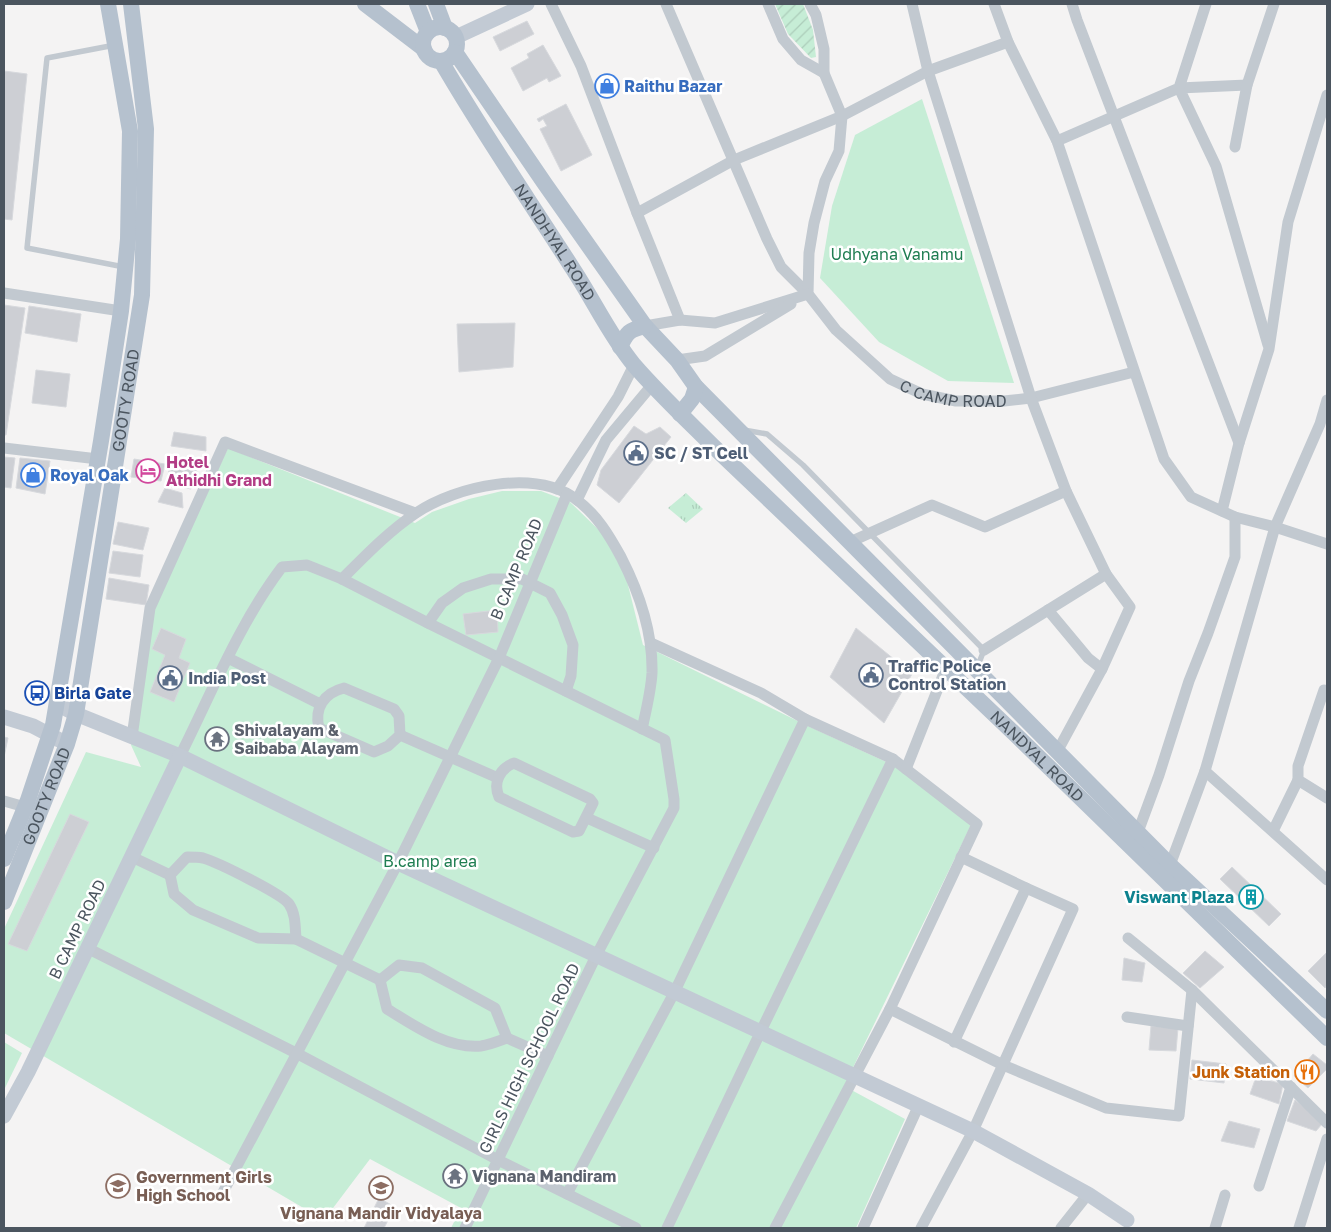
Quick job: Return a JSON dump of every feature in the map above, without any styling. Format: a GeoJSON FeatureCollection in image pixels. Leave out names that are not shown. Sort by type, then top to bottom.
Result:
{"type":"FeatureCollection","features":[{"type":"Feature","properties":{"kind":"main road"},"geometry":{"type":"LineString","coordinates":[[110,7],[124,4]]}},
{"type":"Feature","properties":{"kind":"main road","name":"GOOTY ROAD"},"geometry":{"type":"LineString","coordinates":[[4,902],[67,744],[76,714],[142,295],[146,128],[131,4]]}},
{"type":"Feature","properties":{"kind":"main road"},"geometry":{"type":"LineString","coordinates":[[365,4],[424,49],[432,59],[449,44]]}},
{"type":"Feature","properties":{"kind":"main road"},"geometry":{"type":"LineString","coordinates":[[417,4],[428,32]]}},
{"type":"Feature","properties":{"kind":"main road"},"geometry":{"type":"LineString","coordinates":[[436,4],[449,44]]}},
{"type":"Feature","properties":{"kind":"main road","name":"GOOTY ROAD"},"geometry":{"type":"LineString","coordinates":[[4,859],[25,807],[50,734],[57,704],[122,311],[128,239],[130,131],[110,7]]}},
{"type":"Feature","properties":{"kind":"main road"},"geometry":{"type":"LineString","coordinates":[[424,49],[424,40],[428,32],[436,28],[449,44]]}},
{"type":"Feature","properties":{"kind":"main road","name":"NANDYAL ROAD"},"geometry":{"type":"LineString","coordinates":[[449,44],[544,184],[645,326],[678,360],[696,388],[1170,865],[1327,1012]]}},
{"type":"Feature","properties":{"kind":"main road","name":"NANDHYAL ROAD"},"geometry":{"type":"LineString","coordinates":[[449,44],[473,116],[575,272],[620,347],[634,365],[680,414]]}},
{"type":"Feature","properties":{"kind":"main road"},"geometry":{"type":"LineString","coordinates":[[620,347],[624,338],[632,329],[645,326]]}},
{"type":"Feature","properties":{"kind":"main road"},"geometry":{"type":"LineString","coordinates":[[680,414],[692,400],[696,388]]}},
{"type":"Feature","properties":{"kind":"main road","name":"NANDYAL ROAD"},"geometry":{"type":"LineString","coordinates":[[680,414],[946,668],[1327,1038]]}},
{"type":"Feature","properties":{"kind":"street"},"geometry":{"type":"LineString","coordinates":[[449,44],[526,4]]}},
{"type":"Feature","properties":{"kind":"street"},"geometry":{"type":"LineString","coordinates":[[551,4],[581,66],[680,320]]}},
{"type":"Feature","properties":{"kind":"street","name":"C CAMP ROAD"},"geometry":{"type":"LineString","coordinates":[[666,4],[767,239],[781,267],[808,294],[836,330],[890,379],[922,394],[956,401],[1004,401],[1032,398],[1134,372]]}},
{"type":"Feature","properties":{"kind":"street"},"geometry":{"type":"LineString","coordinates":[[768,4],[783,39],[801,60],[824,73]]}},
{"type":"Feature","properties":{"kind":"street"},"geometry":{"type":"LineString","coordinates":[[808,294],[809,253],[814,223],[825,181],[839,151],[842,116],[824,73],[824,49],[816,15],[810,4]]}},
{"type":"Feature","properties":{"kind":"street"},"geometry":{"type":"LineString","coordinates":[[912,4],[928,71],[1032,398],[1066,491],[1106,574],[1130,608],[1102,669],[1057,752]]}},
{"type":"Feature","properties":{"kind":"street"},"geometry":{"type":"LineString","coordinates":[[994,4],[1008,42],[1057,141],[1164,459],[1190,497],[1235,517],[1275,527],[1327,544]]}},
{"type":"Feature","properties":{"kind":"street"},"geometry":{"type":"LineString","coordinates":[[1072,4],[1239,442]]}},
{"type":"Feature","properties":{"kind":"street"},"geometry":{"type":"LineString","coordinates":[[1206,4],[1179,88],[1216,166],[1269,349]]}},
{"type":"Feature","properties":{"kind":"street"},"geometry":{"type":"LineString","coordinates":[[1235,147],[1247,85],[1274,4]]}},
{"type":"Feature","properties":{"kind":"street"},"geometry":{"type":"LineString","coordinates":[[637,213],[734,160],[842,116],[928,71],[1008,42]]}},
{"type":"Feature","properties":{"kind":"street"},"geometry":{"type":"LineString","coordinates":[[1057,141],[1179,88],[1247,85]]}},
{"type":"Feature","properties":{"kind":"street"},"geometry":{"type":"LineString","coordinates":[[1222,512],[1239,442],[1269,349],[1288,222],[1327,94]]}},
{"type":"Feature","properties":{"kind":"street"},"geometry":{"type":"LineString","coordinates":[[4,293],[122,311]]}},
{"type":"Feature","properties":{"kind":"street"},"geometry":{"type":"LineString","coordinates":[[645,326],[680,320],[715,323],[808,294]]}},
{"type":"Feature","properties":{"kind":"street"},"geometry":{"type":"LineString","coordinates":[[678,360],[705,356],[808,294]]}},
{"type":"Feature","properties":{"kind":"street","name":"B CAMP ROAD"},"geometry":{"type":"LineString","coordinates":[[221,1196],[398,863],[499,658],[567,494],[634,365]]}},
{"type":"Feature","properties":{"kind":"street"},"geometry":{"type":"LineString","coordinates":[[567,494],[606,440],[652,385]]}},
{"type":"Feature","properties":{"kind":"street"},"geometry":{"type":"LineString","coordinates":[[1170,865],[1205,771],[1275,527],[1324,425],[1327,400]]}},
{"type":"Feature","properties":{"kind":"street"},"geometry":{"type":"LineString","coordinates":[[132,737],[150,608],[225,442],[415,513]]}},
{"type":"Feature","properties":{"kind":"street"},"geometry":{"type":"LineString","coordinates":[[4,448],[98,459]]}},
{"type":"Feature","properties":{"kind":"street"},"geometry":{"type":"LineString","coordinates":[[180,756],[228,658],[267,587],[282,567],[307,566],[342,578],[428,623],[642,729],[652,674],[651,643],[640,602],[626,568],[605,528],[567,494],[534,484],[504,483],[474,488],[450,496],[415,513],[342,578]]}},
{"type":"Feature","properties":{"kind":"street"},"geometry":{"type":"LineString","coordinates":[[850,542],[932,505],[985,527],[1066,491]]}},
{"type":"Feature","properties":{"kind":"street"},"geometry":{"type":"LineString","coordinates":[[1138,832],[1159,775],[1189,681],[1235,557],[1235,517]]}},
{"type":"Feature","properties":{"kind":"street"},"geometry":{"type":"LineString","coordinates":[[984,650],[1106,574]]}},
{"type":"Feature","properties":{"kind":"street"},"geometry":{"type":"LineString","coordinates":[[428,623],[442,602],[463,588],[491,579],[522,579],[550,593],[562,615],[573,644],[571,676],[566,691]]}},
{"type":"Feature","properties":{"kind":"street"},"geometry":{"type":"LineString","coordinates":[[1048,610],[1088,658],[1102,669]]}},
{"type":"Feature","properties":{"kind":"street"},"geometry":{"type":"LineString","coordinates":[[651,643],[761,693],[805,720],[892,759],[976,824],[890,1009],[775,1228]]}},
{"type":"Feature","properties":{"kind":"street"},"geometry":{"type":"LineString","coordinates":[[228,658],[320,704]]}},
{"type":"Feature","properties":{"kind":"street"},"geometry":{"type":"LineString","coordinates":[[906,769],[946,668]]}},
{"type":"Feature","properties":{"kind":"street"},"geometry":{"type":"LineString","coordinates":[[344,688],[394,709],[399,716],[400,735],[388,746],[374,752],[319,728],[317,720],[320,704],[335,690],[344,688]]}},
{"type":"Feature","properties":{"kind":"street"},"geometry":{"type":"LineString","coordinates":[[1273,831],[1298,780],[1298,766],[1326,688]]}},
{"type":"Feature","properties":{"kind":"street"},"geometry":{"type":"LineString","coordinates":[[57,704],[76,714],[180,756],[398,863],[973,1131],[1088,1194],[1126,1224]]}},
{"type":"Feature","properties":{"kind":"street"},"geometry":{"type":"LineString","coordinates":[[4,717],[32,726],[67,744]]}},
{"type":"Feature","properties":{"kind":"street"},"geometry":{"type":"LineString","coordinates":[[567,1194],[674,993],[805,720]]}},
{"type":"Feature","properties":{"kind":"street","name":"GIRLS HIGH SCHOOL ROAD"},"geometry":{"type":"LineString","coordinates":[[465,1228],[596,956],[674,808],[665,740],[642,729]]}},
{"type":"Feature","properties":{"kind":"street"},"geometry":{"type":"LineString","coordinates":[[400,735],[498,778]]}},
{"type":"Feature","properties":{"kind":"street","name":"B CAMP ROAD"},"geometry":{"type":"LineString","coordinates":[[4,1116],[28,1072],[180,756]]}},
{"type":"Feature","properties":{"kind":"street"},"geometry":{"type":"LineString","coordinates":[[668,1228],[892,759]]}},
{"type":"Feature","properties":{"kind":"street"},"geometry":{"type":"LineString","coordinates":[[514,763],[590,798],[593,804],[579,831],[573,832],[498,798],[495,788],[498,778],[505,766],[514,763]]}},
{"type":"Feature","properties":{"kind":"street"},"geometry":{"type":"LineString","coordinates":[[1205,771],[1327,880]]}},
{"type":"Feature","properties":{"kind":"street"},"geometry":{"type":"LineString","coordinates":[[1298,780],[1327,798]]}},
{"type":"Feature","properties":{"kind":"street"},"geometry":{"type":"LineString","coordinates":[[4,801],[25,807]]}},
{"type":"Feature","properties":{"kind":"street"},"geometry":{"type":"LineString","coordinates":[[587,818],[654,848]]}},
{"type":"Feature","properties":{"kind":"street"},"geometry":{"type":"LineString","coordinates":[[132,857],[170,875]]}},
{"type":"Feature","properties":{"kind":"street"},"geometry":{"type":"LineString","coordinates":[[170,875],[187,857],[202,858],[278,895],[289,904],[294,915],[296,939]]}},
{"type":"Feature","properties":{"kind":"street"},"geometry":{"type":"LineString","coordinates":[[921,1228],[973,1131],[1073,909],[961,857]]}},
{"type":"Feature","properties":{"kind":"street"},"geometry":{"type":"LineString","coordinates":[[170,875],[174,894],[193,910],[258,938],[296,939],[380,980],[387,1009],[455,1045],[482,1046],[507,1038],[548,1056]]}},
{"type":"Feature","properties":{"kind":"street"},"geometry":{"type":"LineString","coordinates":[[954,1042],[1026,888]]}},
{"type":"Feature","properties":{"kind":"street"},"geometry":{"type":"LineString","coordinates":[[1128,938],[1192,990],[1327,1123]]}},
{"type":"Feature","properties":{"kind":"street"},"geometry":{"type":"LineString","coordinates":[[88,948],[298,1054],[498,1160],[636,1228]]}},
{"type":"Feature","properties":{"kind":"street"},"geometry":{"type":"LineString","coordinates":[[380,980],[399,965],[422,968],[495,1008],[507,1038]]}},
{"type":"Feature","properties":{"kind":"street"},"geometry":{"type":"LineString","coordinates":[[890,1009],[1004,1065],[1106,1108],[1178,1116],[1192,990]]}},
{"type":"Feature","properties":{"kind":"street"},"geometry":{"type":"LineString","coordinates":[[1127,1018],[1188,1026]]}},
{"type":"Feature","properties":{"kind":"street"},"geometry":{"type":"LineString","coordinates":[[1259,1186],[1291,1087]]}},
{"type":"Feature","properties":{"kind":"street"},"geometry":{"type":"LineString","coordinates":[[863,1228],[918,1107]]}},
{"type":"Feature","properties":{"kind":"street"},"geometry":{"type":"LineString","coordinates":[[1299,1228],[1327,1139]]}},
{"type":"Feature","properties":{"kind":"street"},"geometry":{"type":"LineString","coordinates":[[1061,1228],[1088,1194]]}},
{"type":"Feature","properties":{"kind":"street"},"geometry":{"type":"LineString","coordinates":[[1215,1228],[1225,1196]]}},
{"type":"Feature","properties":{"kind":"lane"},"geometry":{"type":"LineString","coordinates":[[115,45],[47,58],[27,248],[126,267]]}},
{"type":"Feature","properties":{"kind":"lane"},"geometry":{"type":"LineString","coordinates":[[737,429],[767,434],[802,465],[871,533],[984,650],[976,670]]}},
{"type":"Feature","properties":{"kind":"green space"},"geometry":{"type":"Polygon","coordinates":[[[775,4],[803,4],[813,30],[816,57],[811,58],[788,34],[775,4]]]}},
{"type":"Feature","properties":{"kind":"green space","name":"Udhyana Vanamu"},"geometry":{"type":"Polygon","coordinates":[[[922,99],[1014,383],[948,381],[879,342],[820,278],[832,206],[855,135],[922,99]]]}},
{"type":"Feature","properties":{"kind":"green space","name":"B.camp area"},"geometry":{"type":"Polygon","coordinates":[[[228,448],[415,523],[432,512],[469,499],[502,491],[541,491],[570,502],[603,534],[626,577],[643,645],[810,727],[893,765],[971,825],[844,1086],[905,1119],[856,1228],[451,1228],[461,1208],[370,1159],[324,1220],[4,1033],[4,929],[86,752],[141,767],[131,745],[153,607],[228,448]]]}},
{"type":"Feature","properties":{"kind":"green space"},"geometry":{"type":"Polygon","coordinates":[[[686,493],[703,509],[686,523],[668,508],[686,493]]]}},
{"type":"Feature","properties":{"kind":"green space"},"geometry":{"type":"Polygon","coordinates":[[[4,1042],[22,1053],[4,1090],[4,1042]]]}},
{"type":"Feature","properties":{"kind":"building"},"geometry":{"type":"Polygon","coordinates":[[[527,21],[534,34],[500,51],[493,37],[527,21]]]}},
{"type":"Feature","properties":{"kind":"building"},"geometry":{"type":"Polygon","coordinates":[[[543,45],[561,76],[549,82],[547,78],[523,91],[511,68],[529,58],[527,54],[543,45]]]}},
{"type":"Feature","properties":{"kind":"building"},"geometry":{"type":"Polygon","coordinates":[[[4,71],[27,74],[12,220],[4,219],[4,71]]]}},
{"type":"Feature","properties":{"kind":"building"},"geometry":{"type":"Polygon","coordinates":[[[566,104],[592,155],[561,171],[540,129],[547,126],[543,119],[539,122],[537,119],[566,104]]]}},
{"type":"Feature","properties":{"kind":"building"},"geometry":{"type":"Polygon","coordinates":[[[4,305],[25,308],[6,435],[4,435],[4,305]]]}},
{"type":"Feature","properties":{"kind":"building"},"geometry":{"type":"Polygon","coordinates":[[[29,306],[81,314],[77,342],[25,333],[29,306]]]}},
{"type":"Feature","properties":{"kind":"building"},"geometry":{"type":"Polygon","coordinates":[[[515,323],[513,367],[459,372],[457,324],[515,323]]]}},
{"type":"Feature","properties":{"kind":"building"},"geometry":{"type":"Polygon","coordinates":[[[36,370],[70,374],[66,407],[32,403],[36,370]]]}},
{"type":"Feature","properties":{"kind":"building","name":"SC / ST Cell"},"geometry":{"type":"Polygon","coordinates":[[[634,426],[646,434],[660,427],[671,437],[619,503],[597,485],[601,470],[634,426]]]}},
{"type":"Feature","properties":{"kind":"building"},"geometry":{"type":"Polygon","coordinates":[[[174,432],[206,437],[206,451],[171,446],[174,432]]]}},
{"type":"Feature","properties":{"kind":"building"},"geometry":{"type":"Polygon","coordinates":[[[4,457],[15,458],[11,488],[4,487],[4,457]]]}},
{"type":"Feature","properties":{"kind":"building","name":"Royal Oak"},"geometry":{"type":"Polygon","coordinates":[[[20,458],[50,461],[45,494],[16,488],[20,458]]]}},
{"type":"Feature","properties":{"kind":"building","name":"Hotel Athidhi Grand"},"geometry":{"type":"Polygon","coordinates":[[[134,459],[165,464],[161,481],[131,477],[134,459]]]}},
{"type":"Feature","properties":{"kind":"building"},"geometry":{"type":"Polygon","coordinates":[[[170,466],[197,471],[196,482],[190,481],[191,489],[166,484],[170,466]]]}},
{"type":"Feature","properties":{"kind":"building"},"geometry":{"type":"Polygon","coordinates":[[[165,488],[182,493],[183,508],[158,502],[165,488]]]}},
{"type":"Feature","properties":{"kind":"building"},"geometry":{"type":"Polygon","coordinates":[[[118,522],[149,528],[143,550],[113,544],[118,522]]]}},
{"type":"Feature","properties":{"kind":"building"},"geometry":{"type":"Polygon","coordinates":[[[113,551],[143,555],[140,577],[109,573],[113,551]]]}},
{"type":"Feature","properties":{"kind":"building"},"geometry":{"type":"Polygon","coordinates":[[[109,578],[149,585],[146,605],[106,599],[109,578]]]}},
{"type":"Feature","properties":{"kind":"building"},"geometry":{"type":"Polygon","coordinates":[[[497,610],[498,632],[466,635],[463,614],[497,610]]]}},
{"type":"Feature","properties":{"kind":"building","name":"India Post"},"geometry":{"type":"Polygon","coordinates":[[[161,628],[186,639],[179,658],[190,663],[174,702],[150,692],[165,655],[152,649],[161,628]]]}},
{"type":"Feature","properties":{"kind":"building","name":"Traffic Police Control Station"},"geometry":{"type":"Polygon","coordinates":[[[856,628],[912,674],[884,723],[830,677],[856,628]]]}},
{"type":"Feature","properties":{"kind":"building"},"geometry":{"type":"Polygon","coordinates":[[[4,737],[8,738],[4,757],[4,737]]]}},
{"type":"Feature","properties":{"kind":"building"},"geometry":{"type":"Polygon","coordinates":[[[70,814],[89,822],[27,951],[8,944],[70,814]]]}},
{"type":"Feature","properties":{"kind":"building","name":"Viswant Plaza"},"geometry":{"type":"Polygon","coordinates":[[[1232,867],[1281,914],[1269,926],[1220,879],[1232,867]]]}},
{"type":"Feature","properties":{"kind":"building"},"geometry":{"type":"Polygon","coordinates":[[[1205,951],[1224,967],[1200,988],[1183,973],[1205,951]]]}},
{"type":"Feature","properties":{"kind":"building"},"geometry":{"type":"Polygon","coordinates":[[[1327,952],[1327,985],[1325,988],[1308,971],[1327,952]]]}},
{"type":"Feature","properties":{"kind":"building"},"geometry":{"type":"Polygon","coordinates":[[[1124,958],[1145,963],[1142,982],[1122,980],[1124,958]]]}},
{"type":"Feature","properties":{"kind":"building"},"geometry":{"type":"Polygon","coordinates":[[[1151,1026],[1178,1028],[1176,1051],[1149,1050],[1151,1026]]]}},
{"type":"Feature","properties":{"kind":"building"},"geometry":{"type":"Polygon","coordinates":[[[1313,1054],[1327,1065],[1327,1069],[1308,1088],[1294,1076],[1313,1054]]]}},
{"type":"Feature","properties":{"kind":"building"},"geometry":{"type":"Polygon","coordinates":[[[1192,1060],[1226,1064],[1224,1083],[1190,1079],[1192,1060]]]}},
{"type":"Feature","properties":{"kind":"building"},"geometry":{"type":"Polygon","coordinates":[[[1256,1077],[1283,1084],[1279,1104],[1250,1094],[1256,1077]]]}},
{"type":"Feature","properties":{"kind":"building"},"geometry":{"type":"Polygon","coordinates":[[[1295,1100],[1322,1124],[1316,1131],[1287,1121],[1295,1100]]]}},
{"type":"Feature","properties":{"kind":"building"},"geometry":{"type":"Polygon","coordinates":[[[1229,1121],[1260,1129],[1254,1148],[1221,1141],[1229,1121]]]}},
{"type":"Feature","properties":{"kind":"building"},"geometry":{"type":"Polygon","coordinates":[[[379,1198],[395,1207],[384,1228],[364,1228],[379,1198]]]}},
{"type":"Feature","properties":{"kind":"place","name":"Raithu Bazar"},"geometry":{"type":"Point","coordinates":[607,86]}},
{"type":"Feature","properties":{"kind":"place","name":"SC / ST Cell"},"geometry":{"type":"Point","coordinates":[636,453]}},
{"type":"Feature","properties":{"kind":"place","name":"Hotel Athidhi Grand"},"geometry":{"type":"Point","coordinates":[148,471]}},
{"type":"Feature","properties":{"kind":"place","name":"Royal Oak"},"geometry":{"type":"Point","coordinates":[33,475]}},
{"type":"Feature","properties":{"kind":"place","name":"Traffic Police Control Station"},"geometry":{"type":"Point","coordinates":[871,675]}},
{"type":"Feature","properties":{"kind":"place","name":"India Post"},"geometry":{"type":"Point","coordinates":[170,678]}},
{"type":"Feature","properties":{"kind":"place","name":"Birla Gate"},"geometry":{"type":"Point","coordinates":[37,693]}},
{"type":"Feature","properties":{"kind":"place","name":"Shivalayam & Saibaba Alayam"},"geometry":{"type":"Point","coordinates":[217,739]}},
{"type":"Feature","properties":{"kind":"place","name":"Viswant Plaza"},"geometry":{"type":"Point","coordinates":[1251,897]}},
{"type":"Feature","properties":{"kind":"place","name":"Junk Station"},"geometry":{"type":"Point","coordinates":[1307,1072]}},
{"type":"Feature","properties":{"kind":"place","name":"Vignana Mandiram"},"geometry":{"type":"Point","coordinates":[455,1176]}},
{"type":"Feature","properties":{"kind":"place","name":"Government Girls High School"},"geometry":{"type":"Point","coordinates":[118,1186]}},
{"type":"Feature","properties":{"kind":"place","name":"Vignana Mandir Vidyalaya"},"geometry":{"type":"Point","coordinates":[381,1188]}}]}
